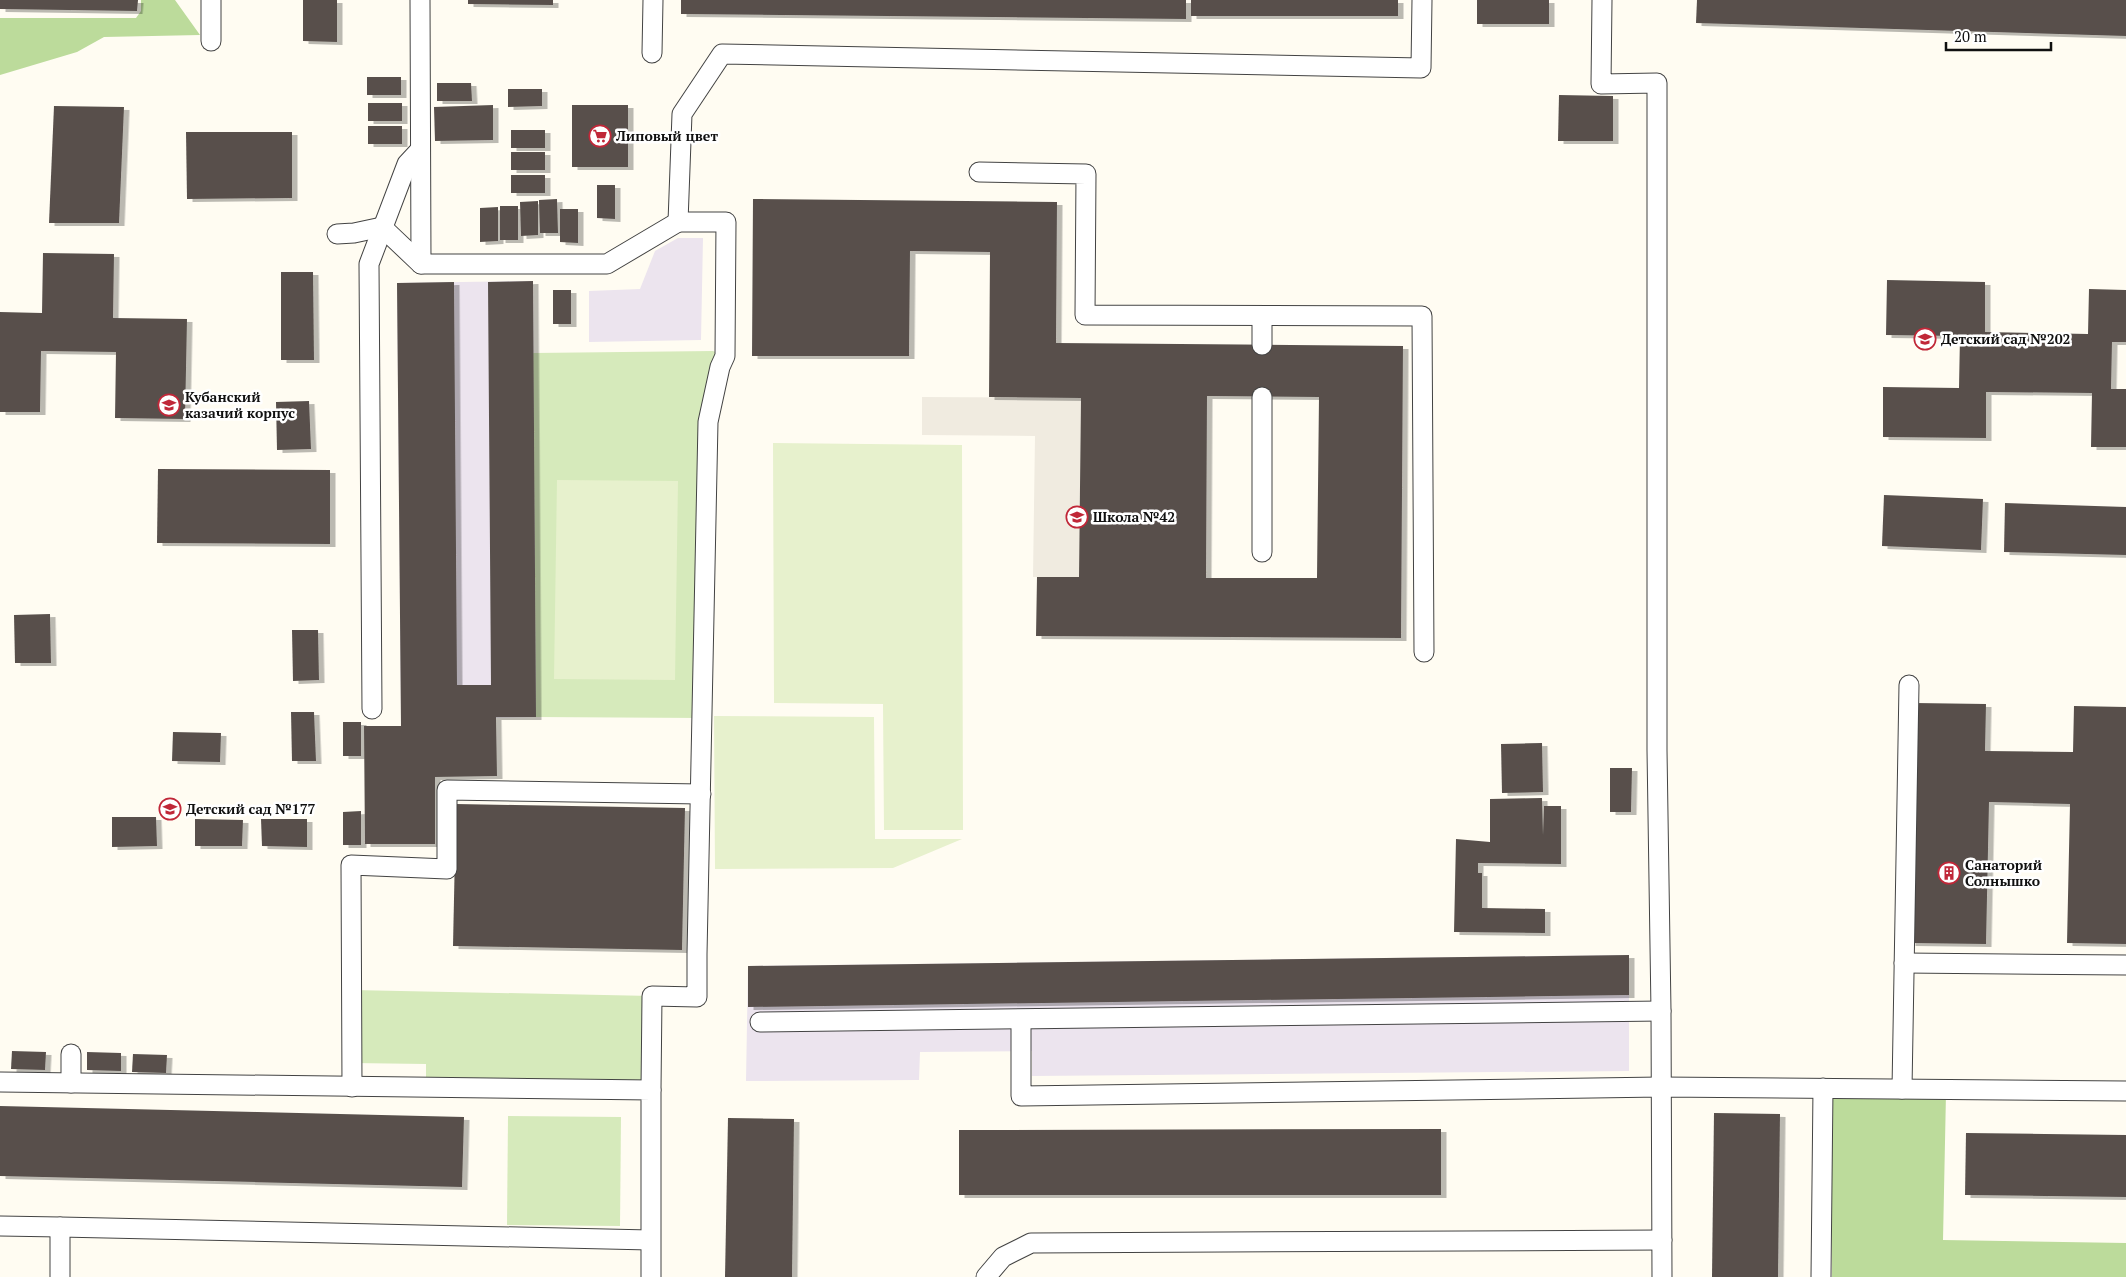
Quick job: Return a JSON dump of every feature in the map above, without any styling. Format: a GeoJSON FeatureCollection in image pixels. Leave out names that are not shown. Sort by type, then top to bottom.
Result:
{"type":"FeatureCollection","features":[{"type":"Feature","properties":{"kind":"lane"},"geometry":{"type":"LineString","coordinates":[[211,0],[211,41]]}},
{"type":"Feature","properties":{"kind":"lane"},"geometry":{"type":"LineString","coordinates":[[420,0],[421,264]]}},
{"type":"Feature","properties":{"kind":"lane"},"geometry":{"type":"LineString","coordinates":[[652,0],[652,53]]}},
{"type":"Feature","properties":{"kind":"lane"},"geometry":{"type":"LineString","coordinates":[[678,222],[682,114],[722,54],[1422,68],[1422,0]]}},
{"type":"Feature","properties":{"kind":"lane"},"geometry":{"type":"LineString","coordinates":[[1602,0],[1601,84],[1657,83],[1657,750],[1661,1011],[1662,1277]]}},
{"type":"Feature","properties":{"kind":"lane"},"geometry":{"type":"LineString","coordinates":[[372,709],[369,264],[406,164],[420,150]]}},
{"type":"Feature","properties":{"kind":"lane"},"geometry":{"type":"LineString","coordinates":[[979,172],[1086,174],[1085,316],[1422,316],[1424,652]]}},
{"type":"Feature","properties":{"kind":"lane"},"geometry":{"type":"LineString","coordinates":[[382,228],[421,264],[607,264],[678,222],[726,222],[725,356],[720,367],[708,422],[700,794],[698,997],[652,996],[650,1277]]}},
{"type":"Feature","properties":{"kind":"lane"},"geometry":{"type":"LineString","coordinates":[[337,234],[382,228]]}},
{"type":"Feature","properties":{"kind":"lane"},"geometry":{"type":"LineString","coordinates":[[1262,316],[1262,345]]}},
{"type":"Feature","properties":{"kind":"lane"},"geometry":{"type":"LineString","coordinates":[[1262,397],[1262,552]]}},
{"type":"Feature","properties":{"kind":"lane"},"geometry":{"type":"LineString","coordinates":[[1902,1089],[1909,685]]}},
{"type":"Feature","properties":{"kind":"lane"},"geometry":{"type":"LineString","coordinates":[[352,1086],[351,865],[447,869],[447,790],[700,794]]}},
{"type":"Feature","properties":{"kind":"lane"},"geometry":{"type":"LineString","coordinates":[[1904,963],[2126,965]]}},
{"type":"Feature","properties":{"kind":"lane"},"geometry":{"type":"LineString","coordinates":[[760,1022],[1661,1011]]}},
{"type":"Feature","properties":{"kind":"lane"},"geometry":{"type":"LineString","coordinates":[[1021,1020],[1021,1096],[1661,1087],[2126,1091]]}},
{"type":"Feature","properties":{"kind":"lane"},"geometry":{"type":"LineString","coordinates":[[71,1054],[71,1083]]}},
{"type":"Feature","properties":{"kind":"lane"},"geometry":{"type":"LineString","coordinates":[[0,1082],[651,1090]]}},
{"type":"Feature","properties":{"kind":"lane"},"geometry":{"type":"LineString","coordinates":[[1822,1277],[1823,1088]]}},
{"type":"Feature","properties":{"kind":"lane"},"geometry":{"type":"LineString","coordinates":[[0,1226],[650,1240]]}},
{"type":"Feature","properties":{"kind":"lane"},"geometry":{"type":"LineString","coordinates":[[60,1227],[60,1277]]}},
{"type":"Feature","properties":{"kind":"lane"},"geometry":{"type":"LineString","coordinates":[[986,1277],[1003,1257],[1031,1243],[1662,1240]]}},
{"type":"Feature","properties":{"kind":"shaded area"},"geometry":{"type":"Polygon","coordinates":[[[678,238],[703,238],[701,340],[589,342],[589,291],[640,289],[655,251],[678,238]]]}},
{"type":"Feature","properties":{"kind":"shaded area"},"geometry":{"type":"Polygon","coordinates":[[[533,281],[536,717],[401,719],[397,283],[533,281]]]}},
{"type":"Feature","properties":{"kind":"shaded area"},"geometry":{"type":"Polygon","coordinates":[[[922,397],[1081,398],[1079,577],[1033,577],[1035,436],[922,435],[922,397]]]}},
{"type":"Feature","properties":{"kind":"shaded area"},"geometry":{"type":"Polygon","coordinates":[[[1629,955],[1629,1071],[1032,1076],[1032,1051],[920,1052],[919,1080],[746,1081],[748,966],[1629,955]]]}},
{"type":"Feature","properties":{"kind":"green space"},"geometry":{"type":"Polygon","coordinates":[[[141,0],[175,0],[200,35],[104,37],[77,52],[0,75],[0,18],[136,18],[141,11],[141,0]]]}},
{"type":"Feature","properties":{"kind":"green space"},"geometry":{"type":"Polygon","coordinates":[[[713,351],[725,356],[708,422],[702,718],[536,717],[533,353],[713,351]]]}},
{"type":"Feature","properties":{"kind":"green space"},"geometry":{"type":"Polygon","coordinates":[[[773,443],[962,445],[963,830],[884,830],[883,704],[774,703],[773,443]]]}},
{"type":"Feature","properties":{"kind":"green space"},"geometry":{"type":"Polygon","coordinates":[[[557,480],[678,481],[675,680],[554,679],[557,480]]]}},
{"type":"Feature","properties":{"kind":"green space"},"geometry":{"type":"Polygon","coordinates":[[[714,716],[874,717],[875,839],[962,839],[893,868],[715,869],[714,716]]]}},
{"type":"Feature","properties":{"kind":"green space"},"geometry":{"type":"Polygon","coordinates":[[[352,990],[652,996],[651,1090],[426,1087],[426,1064],[352,1063],[352,990]]]}},
{"type":"Feature","properties":{"kind":"green space"},"geometry":{"type":"Polygon","coordinates":[[[1832,1091],[1946,1093],[1943,1240],[2126,1243],[2126,1277],[1832,1277],[1832,1091]]]}},
{"type":"Feature","properties":{"kind":"green space"},"geometry":{"type":"Polygon","coordinates":[[[508,1116],[621,1117],[620,1226],[507,1225],[508,1116]]]}},
{"type":"Feature","properties":{"kind":"building"},"geometry":{"type":"Polygon","coordinates":[[[0,0],[138,0],[137,11],[0,9],[0,0]]]}},
{"type":"Feature","properties":{"kind":"building"},"geometry":{"type":"Polygon","coordinates":[[[303,0],[337,0],[337,42],[303,41],[303,0]]]}},
{"type":"Feature","properties":{"kind":"building"},"geometry":{"type":"Polygon","coordinates":[[[468,0],[553,0],[553,5],[468,4],[468,0]]]}},
{"type":"Feature","properties":{"kind":"building"},"geometry":{"type":"Polygon","coordinates":[[[681,0],[1186,0],[1186,19],[681,14],[681,0]]]}},
{"type":"Feature","properties":{"kind":"building"},"geometry":{"type":"Polygon","coordinates":[[[1191,0],[1398,0],[1398,16],[1191,16],[1191,0]]]}},
{"type":"Feature","properties":{"kind":"building"},"geometry":{"type":"Polygon","coordinates":[[[1477,0],[1549,0],[1549,24],[1477,24],[1477,0]]]}},
{"type":"Feature","properties":{"kind":"building"},"geometry":{"type":"Polygon","coordinates":[[[1697,0],[2126,0],[2126,36],[1696,23],[1697,0]]]}},
{"type":"Feature","properties":{"kind":"building"},"geometry":{"type":"Polygon","coordinates":[[[367,77],[401,77],[401,95],[367,95],[367,77]]]}},
{"type":"Feature","properties":{"kind":"building"},"geometry":{"type":"Polygon","coordinates":[[[437,83],[471,83],[472,101],[437,101],[437,83]]]}},
{"type":"Feature","properties":{"kind":"building"},"geometry":{"type":"Polygon","coordinates":[[[508,89],[542,89],[542,106],[508,107],[508,89]]]}},
{"type":"Feature","properties":{"kind":"building"},"geometry":{"type":"Polygon","coordinates":[[[1559,95],[1613,96],[1613,141],[1558,141],[1559,95]]]}},
{"type":"Feature","properties":{"kind":"building"},"geometry":{"type":"Polygon","coordinates":[[[368,103],[402,103],[402,121],[368,121],[368,103]]]}},
{"type":"Feature","properties":{"kind":"building"},"geometry":{"type":"Polygon","coordinates":[[[493,105],[493,140],[435,141],[434,107],[493,105]]]}},
{"type":"Feature","properties":{"kind":"building","name":"Липовый цвет"},"geometry":{"type":"Polygon","coordinates":[[[572,105],[628,105],[628,167],[572,167],[572,105]]]}},
{"type":"Feature","properties":{"kind":"building"},"geometry":{"type":"Polygon","coordinates":[[[54,106],[124,107],[119,223],[49,223],[54,106]]]}},
{"type":"Feature","properties":{"kind":"building"},"geometry":{"type":"Polygon","coordinates":[[[368,126],[402,126],[402,144],[368,144],[368,126]]]}},
{"type":"Feature","properties":{"kind":"building"},"geometry":{"type":"Polygon","coordinates":[[[511,130],[545,130],[545,148],[511,148],[511,130]]]}},
{"type":"Feature","properties":{"kind":"building"},"geometry":{"type":"Polygon","coordinates":[[[186,132],[292,132],[292,198],[187,199],[186,132]]]}},
{"type":"Feature","properties":{"kind":"building"},"geometry":{"type":"Polygon","coordinates":[[[511,152],[545,152],[545,170],[511,170],[511,152]]]}},
{"type":"Feature","properties":{"kind":"building"},"geometry":{"type":"Polygon","coordinates":[[[511,175],[545,175],[545,193],[511,193],[511,175]]]}},
{"type":"Feature","properties":{"kind":"building"},"geometry":{"type":"Polygon","coordinates":[[[597,185],[615,185],[615,219],[597,218],[597,185]]]}},
{"type":"Feature","properties":{"kind":"building"},"geometry":{"type":"Polygon","coordinates":[[[557,199],[558,233],[540,233],[539,200],[557,199]]]}},
{"type":"Feature","properties":{"kind":"building"},"geometry":{"type":"Polygon","coordinates":[[[753,199],[1057,202],[1056,343],[1403,346],[1401,638],[1036,636],[1037,577],[1079,577],[1081,398],[989,397],[990,252],[910,251],[909,356],[752,356],[753,199]],[[1207,396],[1206,578],[1317,578],[1319,397],[1207,396]]]}},
{"type":"Feature","properties":{"kind":"building"},"geometry":{"type":"Polygon","coordinates":[[[538,201],[538,235],[521,236],[520,202],[538,201]]]}},
{"type":"Feature","properties":{"kind":"building"},"geometry":{"type":"Polygon","coordinates":[[[500,206],[518,206],[518,240],[500,240],[500,206]]]}},
{"type":"Feature","properties":{"kind":"building"},"geometry":{"type":"Polygon","coordinates":[[[498,207],[498,241],[480,242],[480,208],[498,207]]]}},
{"type":"Feature","properties":{"kind":"building"},"geometry":{"type":"Polygon","coordinates":[[[560,209],[578,209],[578,243],[560,242],[560,209]]]}},
{"type":"Feature","properties":{"kind":"building"},"geometry":{"type":"Polygon","coordinates":[[[43,253],[114,254],[113,318],[187,319],[185,419],[115,418],[116,352],[41,351],[40,412],[0,412],[0,312],[42,313],[43,253]]]}},
{"type":"Feature","properties":{"kind":"building"},"geometry":{"type":"Polygon","coordinates":[[[281,272],[313,272],[314,360],[281,360],[281,272]]]}},
{"type":"Feature","properties":{"kind":"building"},"geometry":{"type":"Polygon","coordinates":[[[1887,280],[1985,282],[1985,332],[2088,334],[2089,289],[2126,290],[2126,342],[2112,342],[2111,389],[2126,389],[2126,447],[2091,447],[2092,393],[1986,392],[1986,438],[1883,437],[1883,387],[1959,388],[1960,336],[1886,335],[1887,280]]]}},
{"type":"Feature","properties":{"kind":"building"},"geometry":{"type":"Polygon","coordinates":[[[533,281],[536,717],[496,717],[497,776],[435,777],[435,844],[365,844],[364,726],[401,726],[397,283],[454,282],[457,685],[491,685],[488,282],[533,281]]]}},
{"type":"Feature","properties":{"kind":"building"},"geometry":{"type":"Polygon","coordinates":[[[553,290],[571,290],[571,324],[553,324],[553,290]]]}},
{"type":"Feature","properties":{"kind":"building"},"geometry":{"type":"Polygon","coordinates":[[[309,401],[311,449],[277,450],[276,402],[309,401]]]}},
{"type":"Feature","properties":{"kind":"building"},"geometry":{"type":"Polygon","coordinates":[[[158,469],[330,470],[330,544],[157,543],[158,469]]]}},
{"type":"Feature","properties":{"kind":"building"},"geometry":{"type":"Polygon","coordinates":[[[1884,495],[1983,499],[1981,550],[1882,546],[1884,495]]]}},
{"type":"Feature","properties":{"kind":"building"},"geometry":{"type":"Polygon","coordinates":[[[2005,503],[2126,507],[2126,555],[2004,552],[2005,503]]]}},
{"type":"Feature","properties":{"kind":"building"},"geometry":{"type":"Polygon","coordinates":[[[50,614],[51,663],[15,663],[14,615],[50,614]]]}},
{"type":"Feature","properties":{"kind":"building"},"geometry":{"type":"Polygon","coordinates":[[[292,630],[318,630],[319,680],[293,681],[292,630]]]}},
{"type":"Feature","properties":{"kind":"building","name":"Санаторий Солнышко"},"geometry":{"type":"Polygon","coordinates":[[[1915,703],[1986,704],[1985,751],[2073,752],[2074,706],[2126,707],[2126,944],[2067,943],[2070,804],[1989,802],[1986,944],[1910,943],[1915,703]]]}},
{"type":"Feature","properties":{"kind":"building"},"geometry":{"type":"Polygon","coordinates":[[[291,712],[314,712],[316,761],[292,761],[291,712]]]}},
{"type":"Feature","properties":{"kind":"building"},"geometry":{"type":"Polygon","coordinates":[[[343,722],[361,722],[361,756],[343,756],[343,722]]]}},
{"type":"Feature","properties":{"kind":"building"},"geometry":{"type":"Polygon","coordinates":[[[173,732],[221,733],[220,762],[172,761],[173,732]]]}},
{"type":"Feature","properties":{"kind":"building"},"geometry":{"type":"Polygon","coordinates":[[[1542,743],[1543,792],[1502,793],[1501,744],[1542,743]]]}},
{"type":"Feature","properties":{"kind":"building"},"geometry":{"type":"Polygon","coordinates":[[[1610,768],[1632,768],[1631,812],[1610,812],[1610,768]]]}},
{"type":"Feature","properties":{"kind":"building"},"geometry":{"type":"Polygon","coordinates":[[[1542,798],[1543,835],[1544,806],[1561,806],[1561,864],[1478,863],[1478,873],[1482,873],[1482,908],[1545,909],[1545,933],[1454,932],[1456,839],[1490,842],[1490,799],[1542,798]]]}},
{"type":"Feature","properties":{"kind":"building"},"geometry":{"type":"Polygon","coordinates":[[[456,804],[685,808],[682,950],[453,946],[456,804]]]}},
{"type":"Feature","properties":{"kind":"building"},"geometry":{"type":"Polygon","coordinates":[[[361,811],[361,845],[343,845],[343,812],[361,811]]]}},
{"type":"Feature","properties":{"kind":"building"},"geometry":{"type":"Polygon","coordinates":[[[112,817],[156,817],[157,846],[112,847],[112,817]]]}},
{"type":"Feature","properties":{"kind":"building"},"geometry":{"type":"Polygon","coordinates":[[[195,819],[243,820],[242,846],[195,846],[195,819]]]}},
{"type":"Feature","properties":{"kind":"building"},"geometry":{"type":"Polygon","coordinates":[[[261,819],[307,819],[307,847],[262,846],[261,819]]]}},
{"type":"Feature","properties":{"kind":"building"},"geometry":{"type":"Polygon","coordinates":[[[1629,955],[1629,995],[748,1007],[748,966],[1629,955]]]}},
{"type":"Feature","properties":{"kind":"building"},"geometry":{"type":"Polygon","coordinates":[[[12,1051],[46,1052],[45,1070],[11,1069],[12,1051]]]}},
{"type":"Feature","properties":{"kind":"building"},"geometry":{"type":"Polygon","coordinates":[[[87,1052],[121,1053],[121,1071],[87,1070],[87,1052]]]}},
{"type":"Feature","properties":{"kind":"building"},"geometry":{"type":"Polygon","coordinates":[[[133,1054],[167,1055],[166,1073],[132,1072],[133,1054]]]}},
{"type":"Feature","properties":{"kind":"building"},"geometry":{"type":"Polygon","coordinates":[[[0,1106],[464,1117],[462,1187],[0,1176],[0,1106]]]}},
{"type":"Feature","properties":{"kind":"building"},"geometry":{"type":"Polygon","coordinates":[[[1714,1113],[1780,1114],[1778,1277],[1712,1277],[1714,1113]]]}},
{"type":"Feature","properties":{"kind":"building"},"geometry":{"type":"Polygon","coordinates":[[[728,1118],[794,1119],[792,1277],[725,1277],[728,1118]]]}},
{"type":"Feature","properties":{"kind":"building"},"geometry":{"type":"Polygon","coordinates":[[[1441,1129],[1441,1195],[959,1195],[959,1130],[1441,1129]]]}},
{"type":"Feature","properties":{"kind":"building"},"geometry":{"type":"Polygon","coordinates":[[[1966,1133],[2126,1135],[2126,1197],[1965,1195],[1966,1133]]]}},
{"type":"Feature","properties":{"kind":"place","name":"Липовый цвет"},"geometry":{"type":"Point","coordinates":[600,136]}},
{"type":"Feature","properties":{"kind":"place","name":"Детский сад №202"},"geometry":{"type":"Point","coordinates":[1925,339]}},
{"type":"Feature","properties":{"kind":"place","name":"Кубанский казачий корпус"},"geometry":{"type":"Point","coordinates":[169,405]}},
{"type":"Feature","properties":{"kind":"place","name":"Школа №42"},"geometry":{"type":"Point","coordinates":[1077,517]}},
{"type":"Feature","properties":{"kind":"place","name":"Детский сад №177"},"geometry":{"type":"Point","coordinates":[170,809]}},
{"type":"Feature","properties":{"kind":"place","name":"Санаторий Солнышко"},"geometry":{"type":"Point","coordinates":[1949,873]}}]}
